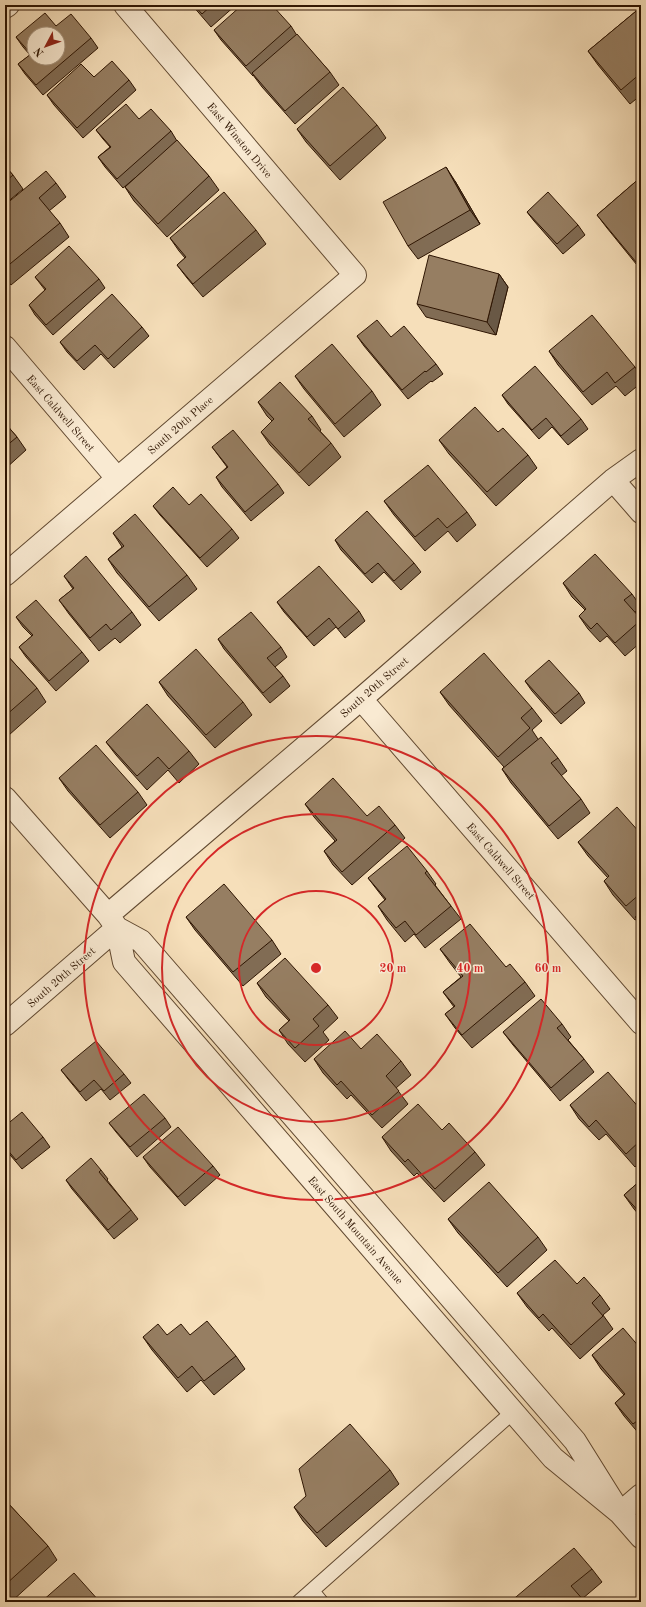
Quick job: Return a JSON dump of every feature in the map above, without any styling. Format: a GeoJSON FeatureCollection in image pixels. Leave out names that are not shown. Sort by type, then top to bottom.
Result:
{"type":"FeatureCollection","features":[{"type":"Feature","properties":{"kind":"street","name":"East Winston Drive"},"geometry":{"type":"LineString","coordinates":[[125,5],[355,275]]}},
{"type":"Feature","properties":{"kind":"street","name":"South 20th Place"},"geometry":{"type":"LineString","coordinates":[[5,575],[355,275]]}},
{"type":"Feature","properties":{"kind":"street","name":"East Caldwell Street"},"geometry":{"type":"LineString","coordinates":[[5,347],[117,478]]}},
{"type":"Feature","properties":{"kind":"street","name":"South 20th Street"},"geometry":{"type":"LineString","coordinates":[[5,1025],[113,922],[361,699],[614,480],[641,460]]}},
{"type":"Feature","properties":{"kind":"street"},"geometry":{"type":"LineString","coordinates":[[614,480],[641,512]]}},
{"type":"Feature","properties":{"kind":"street","name":"East Caldwell Street"},"geometry":{"type":"LineString","coordinates":[[361,699],[641,1023]]}},
{"type":"Feature","properties":{"kind":"street","name":"East South Mountain Avenue"},"geometry":{"type":"LineString","coordinates":[[5,798],[113,922],[141,941],[575,1441],[620,1513],[641,1537]]}},
{"type":"Feature","properties":{"kind":"street","name":"East South Mountain Avenue"},"geometry":{"type":"LineString","coordinates":[[113,922],[124,962],[553,1458],[620,1513]]}},
{"type":"Feature","properties":{"kind":"street"},"geometry":{"type":"LineString","coordinates":[[620,1513],[641,1495]]}},
{"type":"Feature","properties":{"kind":"lane"},"geometry":{"type":"LineString","coordinates":[[299,1602],[514,1412]]}},
{"type":"Feature","properties":{"kind":"lane"},"geometry":{"type":"LineString","coordinates":[[312,1591],[321,1602]]}},
{"type":"Feature","properties":{"kind":"building"},"geometry":{"type":"Polygon","coordinates":[[[194,5],[212,5],[202,14],[194,5]]]}},
{"type":"Feature","properties":{"kind":"building"},"geometry":{"type":"Polygon","coordinates":[[[242,5],[272,5],[291,26],[246,66],[214,30],[242,5]]]}},
{"type":"Feature","properties":{"kind":"building"},"geometry":{"type":"Polygon","coordinates":[[[641,7],[641,73],[621,90],[588,51],[641,7]]]}},
{"type":"Feature","properties":{"kind":"building"},"geometry":{"type":"Polygon","coordinates":[[[45,13],[56,26],[29,26],[45,13]]]}},
{"type":"Feature","properties":{"kind":"building"},"geometry":{"type":"Polygon","coordinates":[[[71,14],[91,38],[66,59],[66,26],[56,26],[71,14]]]}},
{"type":"Feature","properties":{"kind":"building"},"geometry":{"type":"Polygon","coordinates":[[[26,29],[26,48],[16,37],[26,29]]]}},
{"type":"Feature","properties":{"kind":"building"},"geometry":{"type":"Polygon","coordinates":[[[297,34],[330,72],[285,111],[252,73],[297,34]]]}},
{"type":"Feature","properties":{"kind":"building"},"geometry":{"type":"Polygon","coordinates":[[[26,58],[26,66],[58,66],[36,85],[18,64],[26,58]]]}},
{"type":"Feature","properties":{"kind":"building"},"geometry":{"type":"Polygon","coordinates":[[[112,61],[129,80],[77,128],[47,95],[81,64],[94,77],[112,61]]]}},
{"type":"Feature","properties":{"kind":"building"},"geometry":{"type":"Polygon","coordinates":[[[343,87],[377,125],[330,166],[297,129],[343,87]]]}},
{"type":"Feature","properties":{"kind":"building"},"geometry":{"type":"Polygon","coordinates":[[[126,104],[139,119],[151,109],[171,131],[117,179],[98,157],[111,147],[96,130],[126,104]]]}},
{"type":"Feature","properties":{"kind":"building"},"geometry":{"type":"Polygon","coordinates":[[[177,140],[209,176],[158,224],[125,187],[177,140]]]}},
{"type":"Feature","properties":{"kind":"building"},"geometry":{"type":"Polygon","coordinates":[[[5,166],[13,175],[5,182],[5,166]]]}},
{"type":"Feature","properties":{"kind":"building"},"geometry":{"type":"Polygon","coordinates":[[[446,167],[470,210],[408,246],[383,202],[446,167]]]}},
{"type":"Feature","properties":{"kind":"building"},"geometry":{"type":"Polygon","coordinates":[[[46,171],[56,183],[39,198],[60,223],[5,268],[5,205],[46,171]]]}},
{"type":"Feature","properties":{"kind":"building"},"geometry":{"type":"Polygon","coordinates":[[[641,177],[641,268],[597,215],[641,177]]]}},
{"type":"Feature","properties":{"kind":"building"},"geometry":{"type":"Polygon","coordinates":[[[224,192],[256,230],[193,284],[177,265],[186,257],[170,238],[224,192]]]}},
{"type":"Feature","properties":{"kind":"building"},"geometry":{"type":"Polygon","coordinates":[[[548,192],[578,225],[557,244],[527,212],[548,192]]]}},
{"type":"Feature","properties":{"kind":"building"},"geometry":{"type":"Polygon","coordinates":[[[69,246],[99,279],[46,325],[29,305],[46,289],[35,277],[69,246]]]}},
{"type":"Feature","properties":{"kind":"building"},"geometry":{"type":"Polygon","coordinates":[[[429,255],[499,274],[487,322],[417,304],[429,255]]]}},
{"type":"Feature","properties":{"kind":"building"},"geometry":{"type":"Polygon","coordinates":[[[112,294],[142,327],[108,359],[95,345],[77,361],[60,342],[112,294]]]}},
{"type":"Feature","properties":{"kind":"building"},"geometry":{"type":"Polygon","coordinates":[[[592,315],[635,367],[615,383],[607,372],[583,392],[549,351],[592,315]]]}},
{"type":"Feature","properties":{"kind":"building"},"geometry":{"type":"Polygon","coordinates":[[[377,320],[391,337],[404,326],[436,364],[402,390],[357,336],[377,320]]]}},
{"type":"Feature","properties":{"kind":"building"},"geometry":{"type":"Polygon","coordinates":[[[332,344],[372,391],[335,424],[295,376],[332,344]]]}},
{"type":"Feature","properties":{"kind":"building"},"geometry":{"type":"Polygon","coordinates":[[[535,366],[581,419],[561,436],[546,418],[532,430],[502,395],[535,366]]]}},
{"type":"Feature","properties":{"kind":"building"},"geometry":{"type":"Polygon","coordinates":[[[280,382],[312,416],[308,419],[331,443],[299,473],[261,432],[274,419],[258,402],[280,382]]]}},
{"type":"Feature","properties":{"kind":"building"},"geometry":{"type":"Polygon","coordinates":[[[475,407],[498,432],[503,428],[528,455],[487,492],[439,440],[475,407]]]}},
{"type":"Feature","properties":{"kind":"building"},"geometry":{"type":"Polygon","coordinates":[[[5,423],[17,437],[5,447],[5,423]]]}},
{"type":"Feature","properties":{"kind":"building"},"geometry":{"type":"Polygon","coordinates":[[[233,430],[278,484],[245,512],[216,477],[228,467],[212,447],[233,430]]]}},
{"type":"Feature","properties":{"kind":"building"},"geometry":{"type":"Polygon","coordinates":[[[428,465],[467,512],[447,528],[438,518],[415,537],[384,501],[428,465]]]}},
{"type":"Feature","properties":{"kind":"building"},"geometry":{"type":"Polygon","coordinates":[[[173,487],[189,505],[201,494],[232,529],[200,558],[153,506],[173,487]]]}},
{"type":"Feature","properties":{"kind":"building"},"geometry":{"type":"Polygon","coordinates":[[[367,511],[414,563],[394,581],[378,563],[365,574],[335,540],[367,511]]]}},
{"type":"Feature","properties":{"kind":"building"},"geometry":{"type":"Polygon","coordinates":[[[135,514],[187,575],[149,607],[108,559],[124,546],[113,533],[135,514]]]}},
{"type":"Feature","properties":{"kind":"building"},"geometry":{"type":"Polygon","coordinates":[[[595,554],[632,594],[624,600],[641,619],[615,643],[597,623],[591,629],[579,616],[586,609],[563,583],[595,554]]]}},
{"type":"Feature","properties":{"kind":"building"},"geometry":{"type":"Polygon","coordinates":[[[86,556],[132,612],[111,630],[106,624],[90,638],[59,600],[74,588],[64,576],[86,556]]]}},
{"type":"Feature","properties":{"kind":"building"},"geometry":{"type":"Polygon","coordinates":[[[319,566],[359,611],[338,629],[329,618],[307,637],[277,602],[319,566]]]}},
{"type":"Feature","properties":{"kind":"building"},"geometry":{"type":"Polygon","coordinates":[[[36,600],[82,652],[49,681],[19,647],[33,635],[16,617],[36,600]]]}},
{"type":"Feature","properties":{"kind":"building"},"geometry":{"type":"Polygon","coordinates":[[[251,612],[281,647],[267,658],[283,676],[263,693],[218,639],[251,612]]]}},
{"type":"Feature","properties":{"kind":"building"},"geometry":{"type":"Polygon","coordinates":[[[196,649],[243,702],[206,735],[159,682],[196,649]]]}},
{"type":"Feature","properties":{"kind":"building"},"geometry":{"type":"Polygon","coordinates":[[[5,653],[37,688],[5,716],[5,653]]]}},
{"type":"Feature","properties":{"kind":"building"},"geometry":{"type":"Polygon","coordinates":[[[484,653],[532,708],[521,718],[530,728],[498,757],[440,692],[484,653]]]}},
{"type":"Feature","properties":{"kind":"building"},"geometry":{"type":"Polygon","coordinates":[[[549,660],[579,693],[555,714],[525,681],[549,660]]]}},
{"type":"Feature","properties":{"kind":"building"},"geometry":{"type":"Polygon","coordinates":[[[147,704],[189,751],[169,769],[158,757],[137,776],[106,742],[147,704]]]}},
{"type":"Feature","properties":{"kind":"building"},"geometry":{"type":"Polygon","coordinates":[[[541,737],[558,758],[551,763],[581,799],[549,826],[502,769],[541,737]]]}},
{"type":"Feature","properties":{"kind":"building"},"geometry":{"type":"Polygon","coordinates":[[[96,745],[138,792],[100,825],[59,778],[96,745]]]}},
{"type":"Feature","properties":{"kind":"building"},"geometry":{"type":"Polygon","coordinates":[[[333,778],[367,816],[379,806],[395,825],[342,872],[324,851],[337,840],[305,804],[333,778]]]}},
{"type":"Feature","properties":{"kind":"building"},"geometry":{"type":"Polygon","coordinates":[[[617,807],[641,834],[641,893],[626,906],[604,881],[609,876],[578,842],[617,807]]]}},
{"type":"Feature","properties":{"kind":"building"},"geometry":{"type":"Polygon","coordinates":[[[407,846],[427,871],[425,873],[451,906],[416,935],[405,921],[396,928],[378,906],[386,899],[368,878],[407,846]]]}},
{"type":"Feature","properties":{"kind":"building"},"geometry":{"type":"Polygon","coordinates":[[[224,884],[272,940],[233,972],[186,917],[224,884]]]}},
{"type":"Feature","properties":{"kind":"building"},"geometry":{"type":"Polygon","coordinates":[[[641,912],[641,924],[635,917],[641,912]]]}},
{"type":"Feature","properties":{"kind":"building"},"geometry":{"type":"Polygon","coordinates":[[[470,924],[506,967],[510,964],[525,982],[462,1035],[445,1014],[455,1006],[443,992],[463,976],[440,949],[470,924]]]}},
{"type":"Feature","properties":{"kind":"building"},"geometry":{"type":"Polygon","coordinates":[[[285,958],[328,1005],[313,1019],[319,1026],[295,1048],[279,1030],[290,1020],[257,983],[285,958]]]}},
{"type":"Feature","properties":{"kind":"building"},"geometry":{"type":"Polygon","coordinates":[[[541,999],[562,1024],[557,1028],[584,1059],[551,1088],[503,1032],[541,999]]]}},
{"type":"Feature","properties":{"kind":"building"},"geometry":{"type":"Polygon","coordinates":[[[345,1031],[361,1049],[377,1034],[401,1061],[386,1076],[399,1091],[372,1115],[341,1081],[337,1085],[314,1059],[345,1031]]]}},
{"type":"Feature","properties":{"kind":"building"},"geometry":{"type":"Polygon","coordinates":[[[96,1041],[124,1074],[104,1091],[94,1080],[80,1092],[61,1070],[96,1041]]]}},
{"type":"Feature","properties":{"kind":"building"},"geometry":{"type":"Polygon","coordinates":[[[608,1072],[641,1110],[641,1140],[626,1154],[596,1120],[589,1127],[570,1105],[608,1072]]]}},
{"type":"Feature","properties":{"kind":"building"},"geometry":{"type":"Polygon","coordinates":[[[144,1094],[165,1118],[130,1147],[109,1123],[144,1094]]]}},
{"type":"Feature","properties":{"kind":"building"},"geometry":{"type":"Polygon","coordinates":[[[418,1104],[442,1130],[449,1123],[475,1152],[435,1189],[408,1159],[405,1162],[382,1137],[418,1104]]]}},
{"type":"Feature","properties":{"kind":"building"},"geometry":{"type":"Polygon","coordinates":[[[22,1112],[43,1137],[16,1160],[5,1147],[5,1126],[22,1112]]]}},
{"type":"Feature","properties":{"kind":"building"},"geometry":{"type":"Polygon","coordinates":[[[178,1127],[213,1166],[178,1197],[143,1157],[178,1127]]]}},
{"type":"Feature","properties":{"kind":"building"},"geometry":{"type":"Polygon","coordinates":[[[91,1158],[101,1170],[99,1172],[131,1210],[108,1230],[66,1180],[91,1158]]]}},
{"type":"Feature","properties":{"kind":"building"},"geometry":{"type":"Polygon","coordinates":[[[641,1180],[641,1214],[624,1195],[641,1180]]]}},
{"type":"Feature","properties":{"kind":"building"},"geometry":{"type":"Polygon","coordinates":[[[489,1182],[538,1237],[498,1273],[448,1219],[489,1182]]]}},
{"type":"Feature","properties":{"kind":"building"},"geometry":{"type":"Polygon","coordinates":[[[555,1260],[577,1284],[584,1277],[600,1295],[592,1303],[603,1316],[571,1345],[543,1314],[539,1318],[517,1293],[555,1260]]]}},
{"type":"Feature","properties":{"kind":"building"},"geometry":{"type":"Polygon","coordinates":[[[207,1321],[236,1356],[204,1381],[192,1366],[178,1378],[143,1337],[158,1324],[167,1335],[181,1324],[190,1335],[207,1321]]]}},
{"type":"Feature","properties":{"kind":"building"},"geometry":{"type":"Polygon","coordinates":[[[623,1328],[641,1349],[641,1418],[633,1424],[615,1403],[625,1394],[592,1355],[623,1328]]]}},
{"type":"Feature","properties":{"kind":"building"},"geometry":{"type":"Polygon","coordinates":[[[350,1424],[390,1470],[317,1533],[294,1507],[306,1496],[299,1469],[350,1424]]]}},
{"type":"Feature","properties":{"kind":"building"},"geometry":{"type":"Polygon","coordinates":[[[5,1500],[48,1546],[5,1585],[5,1500]]]}},
{"type":"Feature","properties":{"kind":"building"},"geometry":{"type":"Polygon","coordinates":[[[574,1548],[592,1569],[571,1586],[585,1602],[510,1602],[574,1548]]]}},
{"type":"Feature","properties":{"kind":"building"},"geometry":{"type":"Polygon","coordinates":[[[74,1573],[100,1602],[41,1602],[74,1573]]]}}]}
